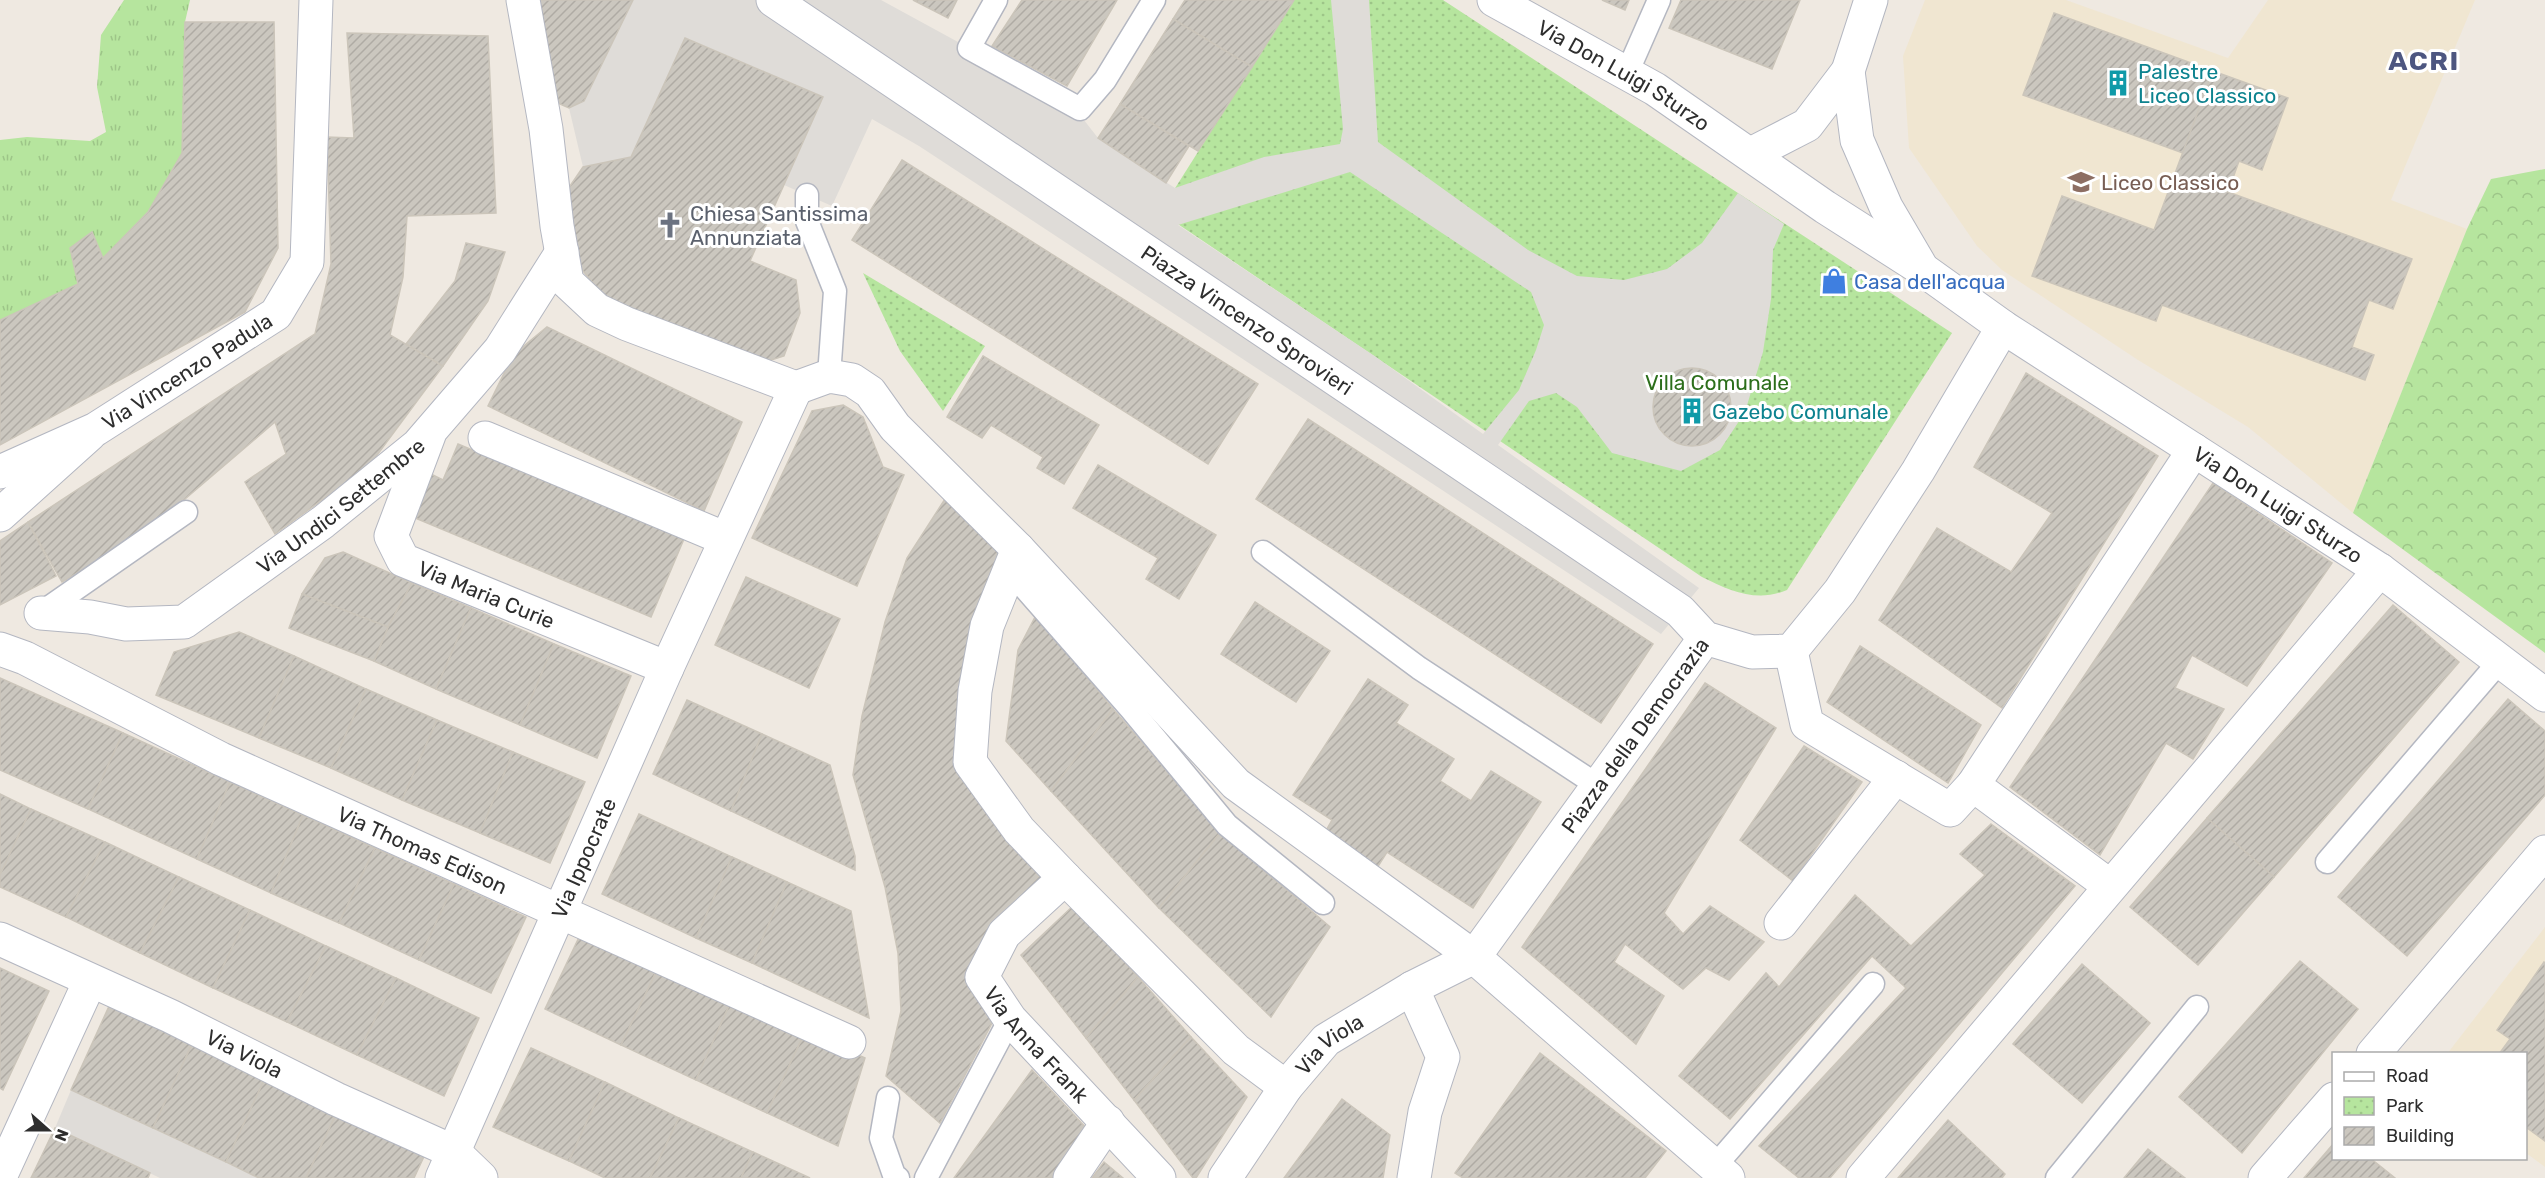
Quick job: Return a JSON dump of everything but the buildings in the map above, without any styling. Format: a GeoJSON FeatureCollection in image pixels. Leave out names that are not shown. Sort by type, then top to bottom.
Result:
{"type":"FeatureCollection","features":[{"type":"Feature","properties":{"kind":"street","name":"Via Vincenzo Padula"},"geometry":{"type":"LineString","coordinates":[[0,472],[96,429],[276,314],[307,262],[316,0]]}},
{"type":"Feature","properties":{"kind":"street"},"geometry":{"type":"LineString","coordinates":[[523,0],[546,129],[561,252],[567,282],[597,310],[627,324],[796,388],[829,376],[852,380],[870,392],[896,427],[1013,560],[1236,784],[1474,957],[1722,1172]]}},
{"type":"Feature","properties":{"kind":"street","name":"Via Don Luigi Sturzo"},"geometry":{"type":"LineString","coordinates":[[1494,0],[1655,89],[1826,207],[1922,269],[2003,327],[2380,570],[2545,694]]}},
{"type":"Feature","properties":{"kind":"street"},"geometry":{"type":"LineString","coordinates":[[1751,154],[1807,125],[1848,71],[1871,0]]}},
{"type":"Feature","properties":{"kind":"street","name":"Piazza Vincenzo Sprovieri"},"geometry":{"type":"LineString","coordinates":[[782,2],[1680,611],[1705,638]]}},
{"type":"Feature","properties":{"kind":"street"},"geometry":{"type":"LineString","coordinates":[[1848,71],[1857,140],[1886,207],[1922,269]]}},
{"type":"Feature","properties":{"kind":"street","name":"Via Undici Settembre"},"geometry":{"type":"LineString","coordinates":[[41,613],[126,624],[184,622],[338,510],[418,445],[500,350],[561,252]]}},
{"type":"Feature","properties":{"kind":"street"},"geometry":{"type":"LineString","coordinates":[[2003,327],[1918,471],[1840,591],[1791,651],[1807,724],[1950,810],[1973,785],[2194,450]]}},
{"type":"Feature","properties":{"kind":"street","name":"Via Ippocrate"},"geometry":{"type":"LineString","coordinates":[[448,1165],[667,668],[796,388]]}},
{"type":"Feature","properties":{"kind":"street","name":"Via Maria Curie"},"geometry":{"type":"LineString","coordinates":[[432,428],[392,536],[403,560],[667,668]]}},
{"type":"Feature","properties":{"kind":"street"},"geometry":{"type":"LineString","coordinates":[[0,515],[96,429]]}},
{"type":"Feature","properties":{"kind":"street"},"geometry":{"type":"LineString","coordinates":[[485,438],[726,539]]}},
{"type":"Feature","properties":{"kind":"street"},"geometry":{"type":"LineString","coordinates":[[1013,560],[987,626],[975,690],[970,762],[1018,830],[1236,1050],[1286,1087]]}},
{"type":"Feature","properties":{"kind":"street"},"geometry":{"type":"LineString","coordinates":[[1863,1178],[2380,570]]}},
{"type":"Feature","properties":{"kind":"street","name":"Piazza della Democrazia"},"geometry":{"type":"LineString","coordinates":[[1474,957],[1705,638],[1752,652],[1791,651]]}},
{"type":"Feature","properties":{"kind":"street","name":"Via Thomas Edison"},"geometry":{"type":"LineString","coordinates":[[0,649],[25,658],[221,759],[849,1042]]}},
{"type":"Feature","properties":{"kind":"street"},"geometry":{"type":"LineString","coordinates":[[1781,923],[1896,777]]}},
{"type":"Feature","properties":{"kind":"street"},"geometry":{"type":"LineString","coordinates":[[1973,785],[2110,886]]}},
{"type":"Feature","properties":{"kind":"street"},"geometry":{"type":"LineString","coordinates":[[2374,1052],[2545,852]]}},
{"type":"Feature","properties":{"kind":"street","name":"Via Anna Frank"},"geometry":{"type":"LineString","coordinates":[[1065,878],[1004,934],[982,978],[1010,1019],[1159,1178]]}},
{"type":"Feature","properties":{"kind":"street","name":"Via Viola"},"geometry":{"type":"LineString","coordinates":[[0,939],[170,1016],[336,1099],[448,1165],[481,1178]]}},
{"type":"Feature","properties":{"kind":"street","name":"Via Viola"},"geometry":{"type":"LineString","coordinates":[[1226,1178],[1286,1087],[1326,1040],[1412,988],[1474,957]]}},
{"type":"Feature","properties":{"kind":"street"},"geometry":{"type":"LineString","coordinates":[[0,1177],[90,981]]}},
{"type":"Feature","properties":{"kind":"street"},"geometry":{"type":"LineString","coordinates":[[1412,988],[1443,1057],[1425,1112],[1414,1178]]}},
{"type":"Feature","properties":{"kind":"street"},"geometry":{"type":"LineString","coordinates":[[2265,1178],[2332,1101]]}},
{"type":"Feature","properties":{"kind":"street"},"geometry":{"type":"LineString","coordinates":[[1070,1178],[1108,1122]]}},
{"type":"Feature","properties":{"kind":"lane"},"geometry":{"type":"LineString","coordinates":[[996,0],[969,48],[1080,109],[1105,80],[1154,0]]}},
{"type":"Feature","properties":{"kind":"lane"},"geometry":{"type":"LineString","coordinates":[[1628,73],[1659,0]]}},
{"type":"Feature","properties":{"kind":"lane"},"geometry":{"type":"LineString","coordinates":[[807,195],[807,221],[835,291],[829,376]]}},
{"type":"Feature","properties":{"kind":"lane"},"geometry":{"type":"LineString","coordinates":[[41,613],[186,512]]}},
{"type":"Feature","properties":{"kind":"lane"},"geometry":{"type":"LineString","coordinates":[[1263,552],[1419,668],[1597,785]]}},
{"type":"Feature","properties":{"kind":"lane"},"geometry":{"type":"LineString","coordinates":[[1013,560],[1227,825],[1323,903]]}},
{"type":"Feature","properties":{"kind":"lane"},"geometry":{"type":"LineString","coordinates":[[2327,862],[2500,661]]}},
{"type":"Feature","properties":{"kind":"lane"},"geometry":{"type":"LineString","coordinates":[[1722,1172],[1873,984]]}},
{"type":"Feature","properties":{"kind":"lane"},"geometry":{"type":"LineString","coordinates":[[2057,1178],[2197,1007]]}},
{"type":"Feature","properties":{"kind":"lane"},"geometry":{"type":"LineString","coordinates":[[926,1178],[1010,1019]]}},
{"type":"Feature","properties":{"kind":"lane"},"geometry":{"type":"LineString","coordinates":[[888,1098],[880,1138],[894,1175],[898,1178]]}},
{"type":"Feature","properties":{"kind":"shaded area"},"geometry":{"type":"Polygon","coordinates":[[[633,0],[881,0],[969,48],[1080,115],[1098,138],[1175,188],[1264,157],[1340,144],[1343,129],[1331,0],[1369,0],[1378,142],[1528,250],[1577,276],[1624,280],[1667,269],[1702,243],[1738,193],[1784,224],[1773,250],[1771,299],[1763,352],[1745,412],[1720,450],[1681,471],[1612,453],[1577,407],[1556,393],[1529,401],[1498,445],[1699,588],[1661,634],[919,146],[872,119],[832,206],[784,185],[823,97],[686,38],[631,157],[583,167],[569,108],[584,101],[633,0]],[[1350,172],[1178,225],[1376,357],[1483,434],[1519,390],[1536,350],[1544,325],[1531,292],[1350,172]]]}},
{"type":"Feature","properties":{"kind":"shaded area"},"geometry":{"type":"Polygon","coordinates":[[[1925,0],[2066,0],[2228,58],[2268,0],[2475,0],[2391,200],[2467,229],[2353,513],[2248,427],[2138,360],[2002,270],[1977,246],[1909,148],[1903,56],[1925,0]]]}},
{"type":"Feature","properties":{"kind":"shaded area"},"geometry":{"type":"Polygon","coordinates":[[[2545,927],[2545,1167],[2527,1154],[2527,1052],[2449,1052],[2545,927]]]}},
{"type":"Feature","properties":{"kind":"shaded area"},"geometry":{"type":"Polygon","coordinates":[[[71,1090],[259,1178],[160,1178],[55,1128],[71,1090]]]}},
{"type":"Feature","properties":{"kind":"green space"},"geometry":{"type":"Polygon","coordinates":[[[124,0],[190,0],[185,22],[182,153],[148,212],[78,284],[0,320],[0,140],[27,137],[90,141],[106,132],[97,87],[101,35],[124,0]]]}},
{"type":"Feature","properties":{"kind":"green space","name":"Villa Comunale"},"geometry":{"type":"Polygon","coordinates":[[[1294,0],[1443,0],[1952,333],[1787,590],[1776,594],[1744,594],[1702,577],[1160,212],[1294,0]]]}},
{"type":"Feature","properties":{"kind":"green space"},"geometry":{"type":"Polygon","coordinates":[[[2545,169],[2545,653],[2353,513],[2467,229],[2491,179],[2545,169]]]}},
{"type":"Feature","properties":{"kind":"green space"},"geometry":{"type":"Polygon","coordinates":[[[863,273],[985,346],[943,411],[900,351],[863,273]]]}},
{"type":"Feature","properties":{"kind":"place","name":"Palestre Liceo Classico"},"geometry":{"type":"Point","coordinates":[2118,83]}},
{"type":"Feature","properties":{"kind":"place","name":"Liceo Classico"},"geometry":{"type":"Point","coordinates":[2081,182]}},
{"type":"Feature","properties":{"kind":"place","name":"Chiesa Santissima Annunziata"},"geometry":{"type":"Point","coordinates":[670,225]}},
{"type":"Feature","properties":{"kind":"place","name":"Casa dell'acqua"},"geometry":{"type":"Point","coordinates":[1834,281]}},
{"type":"Feature","properties":{"kind":"place","name":"Gazebo Comunale"},"geometry":{"type":"Point","coordinates":[1692,411]}},
{"type":"Feature","properties":{"kind":"district","name":"ACRI"},"geometry":{"type":"Point","coordinates":[2424,61]}}]}
